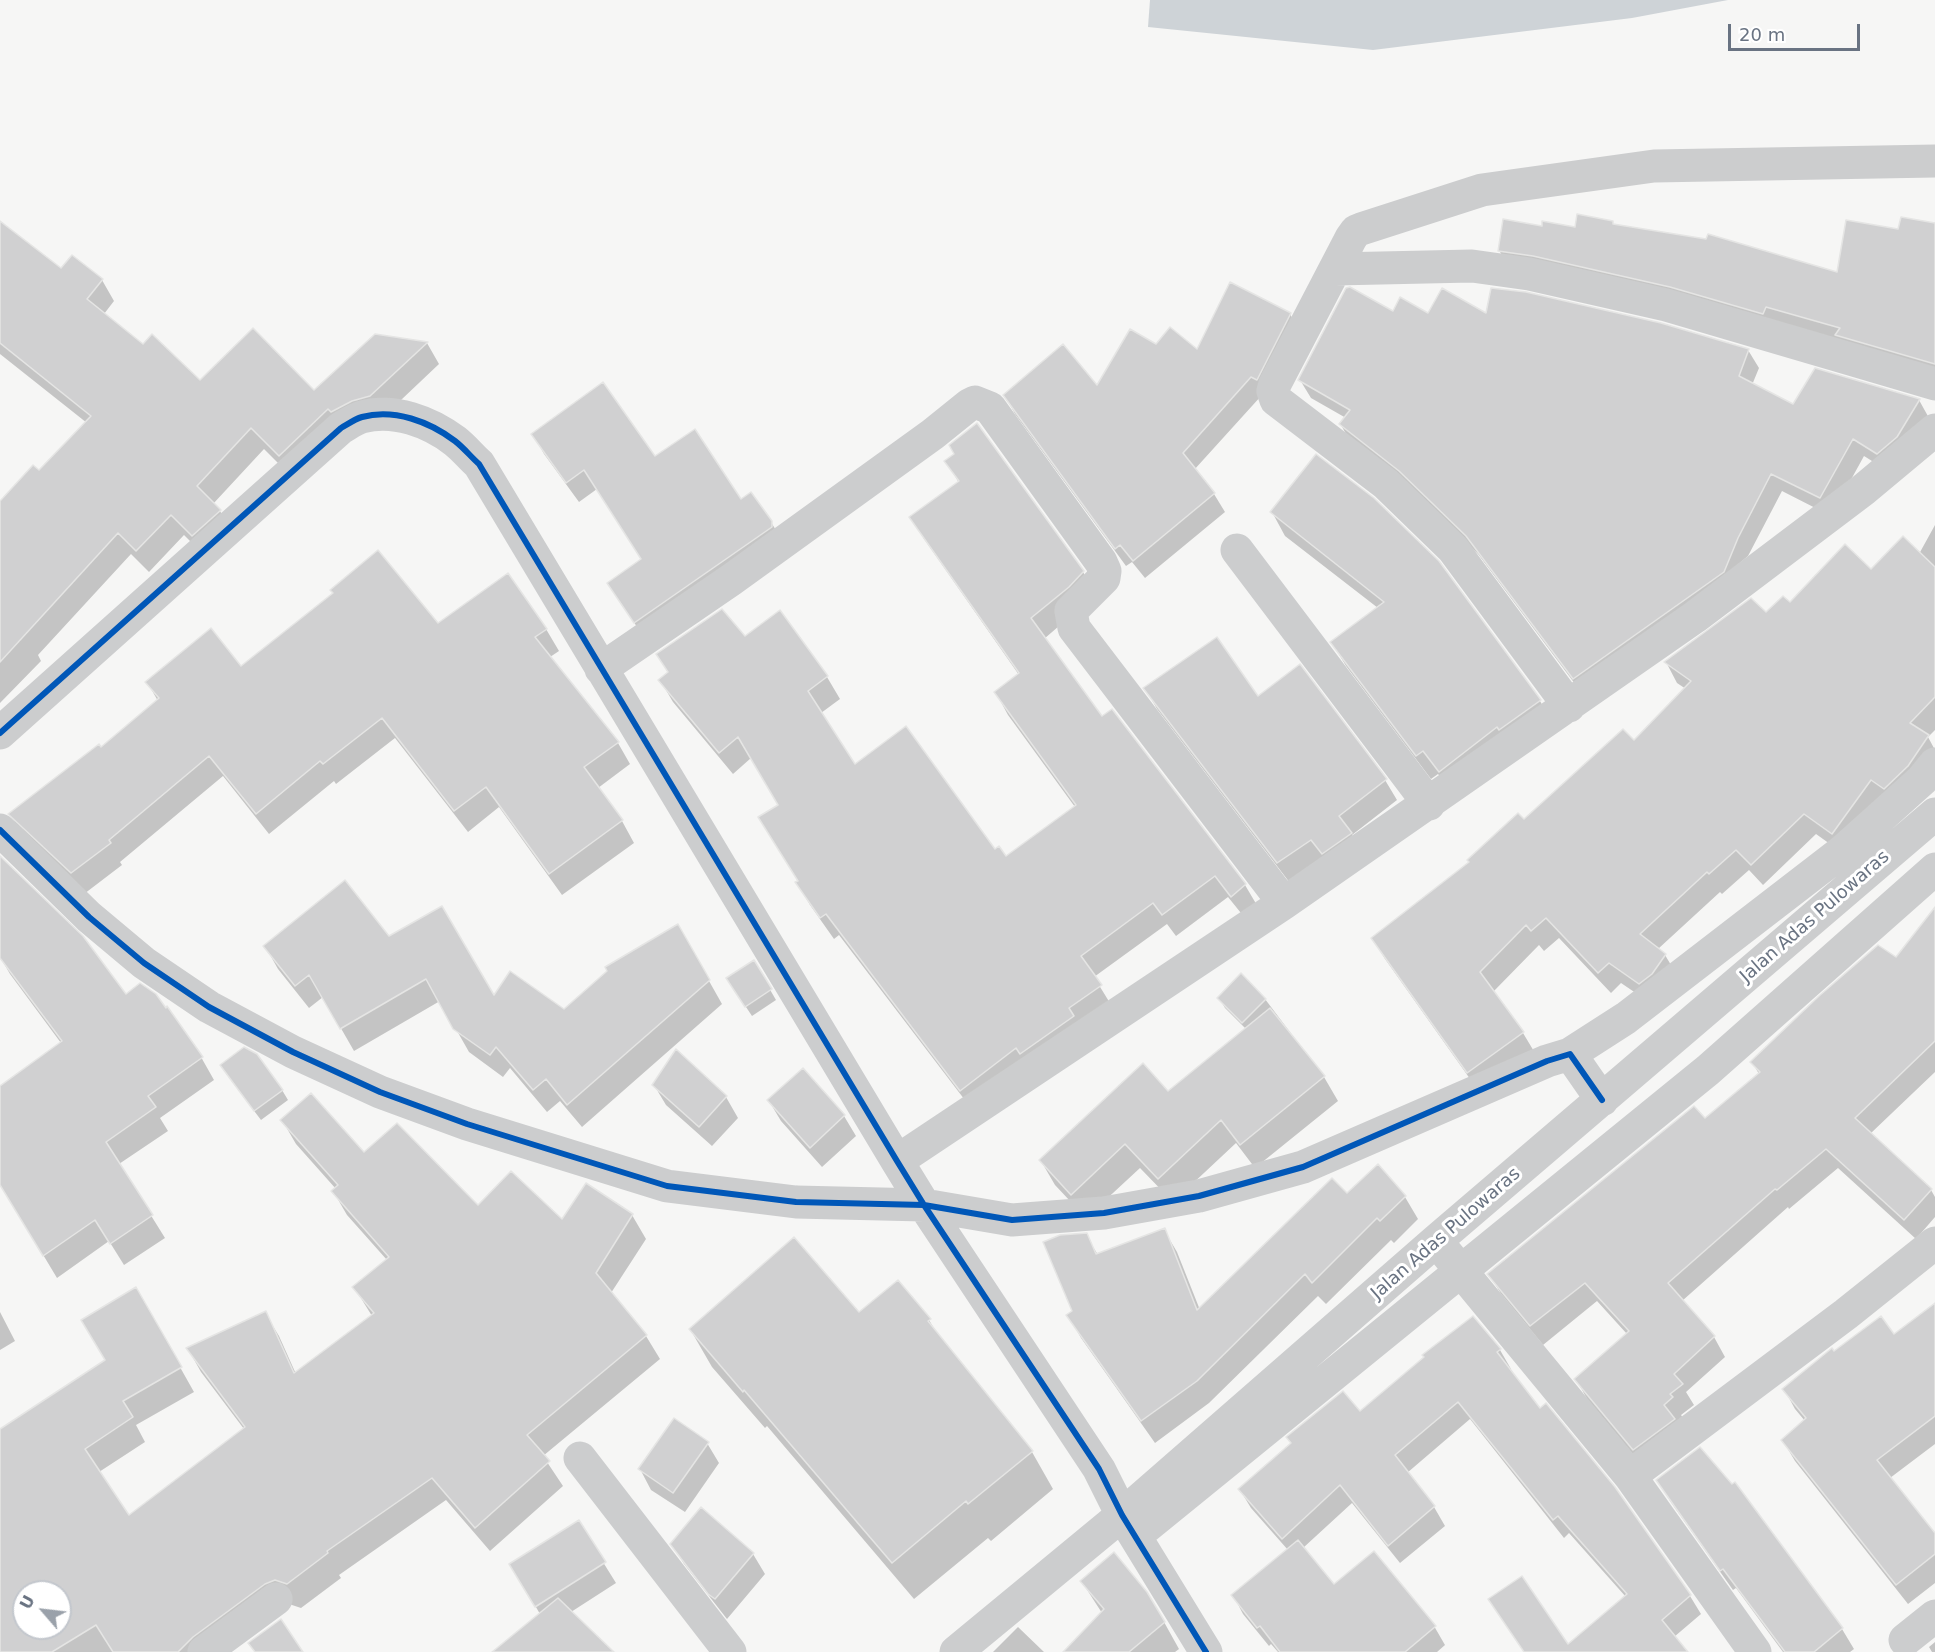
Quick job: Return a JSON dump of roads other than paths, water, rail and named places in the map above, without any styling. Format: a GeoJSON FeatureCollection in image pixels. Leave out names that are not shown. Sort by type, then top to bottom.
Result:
{"type":"FeatureCollection","features":[{"type":"Feature","properties":{"kind":"street"},"geometry":{"type":"LineString","coordinates":[[1569,706],[1453,549],[1386,484],[1276,400],[1273,395],[1275,384],[1356,231],[1482,190],[1654,166],[1935,161]]}},
{"type":"Feature","properties":{"kind":"street"},"geometry":{"type":"LineString","coordinates":[[1335,269],[1472,266],[1529,274],[1666,305],[1935,384]]}},
{"type":"Feature","properties":{"kind":"street"},"geometry":{"type":"LineString","coordinates":[[601,669],[750,566],[933,434],[969,405],[975,402],[983,404],[990,408],[1101,562],[1105,571],[1104,578],[1071,611],[1074,628],[1284,903]]}},
{"type":"Feature","properties":{"kind":"street"},"geometry":{"type":"LineString","coordinates":[[0,733],[341,428],[362,417],[386,415],[408,418],[435,428],[457,442],[479,465],[897,1161],[1099,1469],[1128,1525],[1206,1652]]}},
{"type":"Feature","properties":{"kind":"street"},"geometry":{"type":"LineString","coordinates":[[897,1161],[1284,903],[1569,706],[1695,617],[1863,490],[1935,430]]}},
{"type":"Feature","properties":{"kind":"street"},"geometry":{"type":"LineString","coordinates":[[1863,490],[1935,462]]}},
{"type":"Feature","properties":{"kind":"street"},"geometry":{"type":"LineString","coordinates":[[1237,550],[1429,804]]}},
{"type":"Feature","properties":{"kind":"street"},"geometry":{"type":"LineString","coordinates":[[0,830],[89,917],[144,963],[209,1006],[293,1052],[380,1092],[467,1124],[667,1186],[796,1202],[924,1205],[1012,1220],[1104,1213],[1198,1196],[1304,1167],[1547,1061],[1570,1054],[1626,1018],[1844,850],[1922,780],[1935,764]]}},
{"type":"Feature","properties":{"kind":"street","name":"Jalan Adas Pulowaras"},"geometry":{"type":"LineString","coordinates":[[956,1652],[1128,1525],[1437,1240],[1935,814]]}},
{"type":"Feature","properties":{"kind":"street"},"geometry":{"type":"LineString","coordinates":[[1128,1525],[1461,1272],[1708,1070],[1935,869]]}},
{"type":"Feature","properties":{"kind":"street"},"geometry":{"type":"LineString","coordinates":[[1570,1054],[1602,1100]]}},
{"type":"Feature","properties":{"kind":"street"},"geometry":{"type":"LineString","coordinates":[[1437,1240],[1630,1476],[1755,1652]]}},
{"type":"Feature","properties":{"kind":"street"},"geometry":{"type":"LineString","coordinates":[[1630,1476],[1935,1244]]}},
{"type":"Feature","properties":{"kind":"street"},"geometry":{"type":"LineString","coordinates":[[579,1458],[730,1652]]}},
{"type":"Feature","properties":{"kind":"street"},"geometry":{"type":"LineString","coordinates":[[204,1652],[276,1599]]}},
{"type":"Feature","properties":{"kind":"street"},"geometry":{"type":"LineString","coordinates":[[1902,1648],[1935,1616]]}}]}
